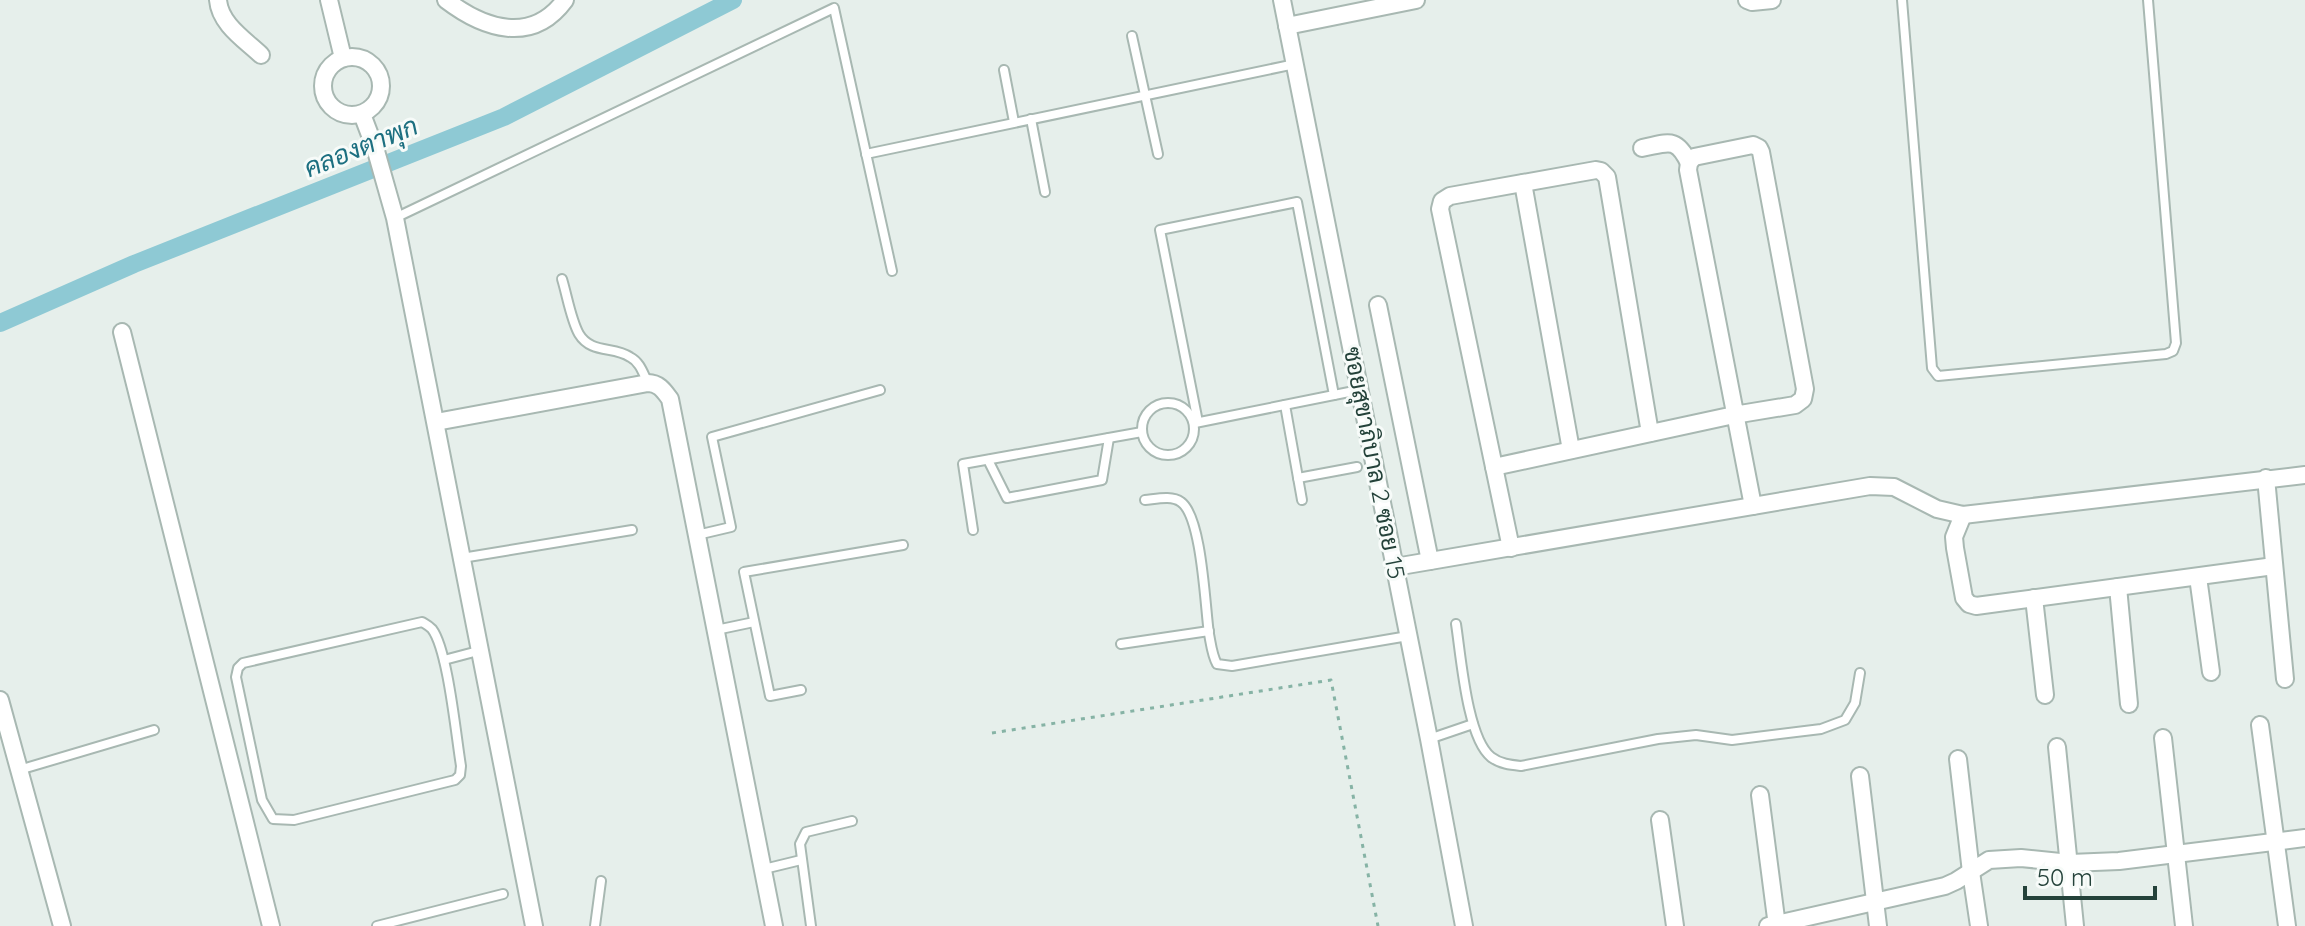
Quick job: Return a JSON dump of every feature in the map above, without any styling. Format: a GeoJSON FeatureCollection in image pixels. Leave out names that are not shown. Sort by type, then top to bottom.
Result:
{"type":"FeatureCollection","features":[{"type":"Feature","properties":{"kind":"street"},"geometry":{"type":"LineString","coordinates":[[218,0],[219,12],[226,22],[261,55]]}},
{"type":"Feature","properties":{"kind":"street"},"geometry":{"type":"LineString","coordinates":[[329,0],[343,58]]}},
{"type":"Feature","properties":{"kind":"street"},"geometry":{"type":"LineString","coordinates":[[446,0],[478,21],[504,28],[535,26],[555,13],[565,0]]}},
{"type":"Feature","properties":{"kind":"street","name":"ซอยสุขาภิบาล 2 ซอย 15"},"geometry":{"type":"LineString","coordinates":[[1282,0],[1464,926]]}},
{"type":"Feature","properties":{"kind":"street"},"geometry":{"type":"LineString","coordinates":[[1287,26],[1416,0]]}},
{"type":"Feature","properties":{"kind":"street"},"geometry":{"type":"LineString","coordinates":[[1747,0],[1772,0]]}},
{"type":"Feature","properties":{"kind":"street"},"geometry":{"type":"LineString","coordinates":[[343,58],[363,59],[372,64],[382,82],[377,102],[371,110],[362,114],[341,114],[326,100],[323,80],[327,70],[343,58]]}},
{"type":"Feature","properties":{"kind":"street"},"geometry":{"type":"LineString","coordinates":[[362,114],[395,218],[534,926]]}},
{"type":"Feature","properties":{"kind":"street"},"geometry":{"type":"LineString","coordinates":[[1642,148],[1671,142],[1681,147],[1689,163]]}},
{"type":"Feature","properties":{"kind":"street"},"geometry":{"type":"LineString","coordinates":[[1494,467],[1734,415],[1795,405],[1803,399],[1805,389],[1761,152],[1753,145],[1694,157],[1688,170],[1734,415],[1753,506]]}},
{"type":"Feature","properties":{"kind":"street"},"geometry":{"type":"LineString","coordinates":[[1511,548],[1440,209],[1442,201],[1450,196],[1596,170],[1607,177],[1650,433]]}},
{"type":"Feature","properties":{"kind":"street"},"geometry":{"type":"LineString","coordinates":[[1523,183],[1571,450]]}},
{"type":"Feature","properties":{"kind":"street"},"geometry":{"type":"LineString","coordinates":[[1378,305],[1430,561]]}},
{"type":"Feature","properties":{"kind":"street"},"geometry":{"type":"LineString","coordinates":[[122,332],[271,926]]}},
{"type":"Feature","properties":{"kind":"street"},"geometry":{"type":"LineString","coordinates":[[436,422],[648,383],[661,388],[670,399],[774,926]]}},
{"type":"Feature","properties":{"kind":"street"},"geometry":{"type":"LineString","coordinates":[[1395,567],[1870,486],[1894,487],[1937,509],[1963,515],[2305,475]]}},
{"type":"Feature","properties":{"kind":"street"},"geometry":{"type":"LineString","coordinates":[[2266,478],[2285,679]]}},
{"type":"Feature","properties":{"kind":"street"},"geometry":{"type":"LineString","coordinates":[[1963,515],[1954,537],[1955,548],[1964,598],[1976,606],[2274,566]]}},
{"type":"Feature","properties":{"kind":"street"},"geometry":{"type":"LineString","coordinates":[[2198,577],[2211,672]]}},
{"type":"Feature","properties":{"kind":"street"},"geometry":{"type":"LineString","coordinates":[[2118,587],[2129,704]]}},
{"type":"Feature","properties":{"kind":"street"},"geometry":{"type":"LineString","coordinates":[[2034,598],[2045,695]]}},
{"type":"Feature","properties":{"kind":"street"},"geometry":{"type":"LineString","coordinates":[[0,700],[62,926]]}},
{"type":"Feature","properties":{"kind":"street"},"geometry":{"type":"LineString","coordinates":[[2260,725],[2287,926]]}},
{"type":"Feature","properties":{"kind":"street"},"geometry":{"type":"LineString","coordinates":[[2163,738],[2184,926]]}},
{"type":"Feature","properties":{"kind":"street"},"geometry":{"type":"LineString","coordinates":[[2057,747],[2075,926]]}},
{"type":"Feature","properties":{"kind":"street"},"geometry":{"type":"LineString","coordinates":[[1958,759],[1979,926]]}},
{"type":"Feature","properties":{"kind":"street"},"geometry":{"type":"LineString","coordinates":[[1860,776],[1878,926]]}},
{"type":"Feature","properties":{"kind":"street"},"geometry":{"type":"LineString","coordinates":[[1760,795],[1774,925],[1945,886],[1989,860],[2010,858],[2070,863],[2177,855],[2305,838]]}},
{"type":"Feature","properties":{"kind":"street"},"geometry":{"type":"LineString","coordinates":[[1660,820],[1675,926]]}},
{"type":"Feature","properties":{"kind":"lane"},"geometry":{"type":"LineString","coordinates":[[1902,0],[1932,368],[1938,376],[2173,351],[2176,343],[2148,0]]}},
{"type":"Feature","properties":{"kind":"lane"},"geometry":{"type":"LineString","coordinates":[[395,218],[834,8],[892,271]]}},
{"type":"Feature","properties":{"kind":"lane"},"geometry":{"type":"LineString","coordinates":[[1132,36],[1158,154]]}},
{"type":"Feature","properties":{"kind":"lane"},"geometry":{"type":"LineString","coordinates":[[866,154],[1295,64]]}},
{"type":"Feature","properties":{"kind":"lane"},"geometry":{"type":"LineString","coordinates":[[1004,70],[1014,122]]}},
{"type":"Feature","properties":{"kind":"lane"},"geometry":{"type":"LineString","coordinates":[[1031,119],[1045,192]]}},
{"type":"Feature","properties":{"kind":"lane"},"geometry":{"type":"LineString","coordinates":[[1196,423],[1182,407],[1166,403],[1158,405],[1145,416],[1142,432],[1148,447],[1155,453],[1173,456],[1188,447],[1196,423],[1160,230],[1221,217],[1297,202],[1334,395]]}},
{"type":"Feature","properties":{"kind":"lane"},"geometry":{"type":"LineString","coordinates":[[562,279],[578,333],[586,343],[632,357],[648,383]]}},
{"type":"Feature","properties":{"kind":"lane"},"geometry":{"type":"LineString","coordinates":[[697,535],[731,527],[712,437],[880,390]]}},
{"type":"Feature","properties":{"kind":"lane"},"geometry":{"type":"LineString","coordinates":[[1196,423],[1359,390]]}},
{"type":"Feature","properties":{"kind":"lane"},"geometry":{"type":"LineString","coordinates":[[1285,405],[1302,500]]}},
{"type":"Feature","properties":{"kind":"lane"},"geometry":{"type":"LineString","coordinates":[[973,530],[963,464],[1142,432]]}},
{"type":"Feature","properties":{"kind":"lane"},"geometry":{"type":"LineString","coordinates":[[988,460],[1007,498],[1102,480],[1109,438]]}},
{"type":"Feature","properties":{"kind":"lane"},"geometry":{"type":"LineString","coordinates":[[1298,478],[1357,467]]}},
{"type":"Feature","properties":{"kind":"lane"},"geometry":{"type":"LineString","coordinates":[[1145,500],[1174,499],[1183,503],[1190,515],[1196,533],[1209,631],[1217,664],[1224,666],[1409,636]]}},
{"type":"Feature","properties":{"kind":"lane"},"geometry":{"type":"LineString","coordinates":[[462,558],[632,530]]}},
{"type":"Feature","properties":{"kind":"lane"},"geometry":{"type":"LineString","coordinates":[[801,690],[770,696],[744,572],[903,545]]}},
{"type":"Feature","properties":{"kind":"lane"},"geometry":{"type":"LineString","coordinates":[[422,622],[430,626],[444,660],[461,766],[460,775],[455,780],[294,820],[273,819],[262,800],[236,677],[243,663],[422,622]]}},
{"type":"Feature","properties":{"kind":"lane"},"geometry":{"type":"LineString","coordinates":[[716,630],[754,622]]}},
{"type":"Feature","properties":{"kind":"lane"},"geometry":{"type":"LineString","coordinates":[[1456,624],[1473,724],[1480,744],[1491,757],[1505,765],[1521,766],[1658,739],[1696,735],[1732,740],[1821,729],[1845,720],[1855,703],[1860,673]]}},
{"type":"Feature","properties":{"kind":"lane"},"geometry":{"type":"LineString","coordinates":[[1121,644],[1209,631]]}},
{"type":"Feature","properties":{"kind":"lane"},"geometry":{"type":"LineString","coordinates":[[444,660],[478,651]]}},
{"type":"Feature","properties":{"kind":"lane"},"geometry":{"type":"LineString","coordinates":[[1429,739],[1473,724]]}},
{"type":"Feature","properties":{"kind":"lane"},"geometry":{"type":"LineString","coordinates":[[19,770],[154,730]]}},
{"type":"Feature","properties":{"kind":"lane"},"geometry":{"type":"LineString","coordinates":[[811,926],[800,844],[806,832],[852,821]]}},
{"type":"Feature","properties":{"kind":"lane"},"geometry":{"type":"LineString","coordinates":[[764,869],[801,860]]}},
{"type":"Feature","properties":{"kind":"lane"},"geometry":{"type":"LineString","coordinates":[[595,926],[601,881]]}},
{"type":"Feature","properties":{"kind":"lane"},"geometry":{"type":"LineString","coordinates":[[377,926],[503,894]]}},
{"type":"Feature","properties":{"kind":"path"},"geometry":{"type":"LineString","coordinates":[[992,733],[1331,680],[1378,926]]}},
{"type":"Feature","properties":{"kind":"waterway","name":"คลองตาพุก"},"geometry":{"type":"LineString","coordinates":[[0,323],[134,264],[504,117],[733,0]]}}]}
